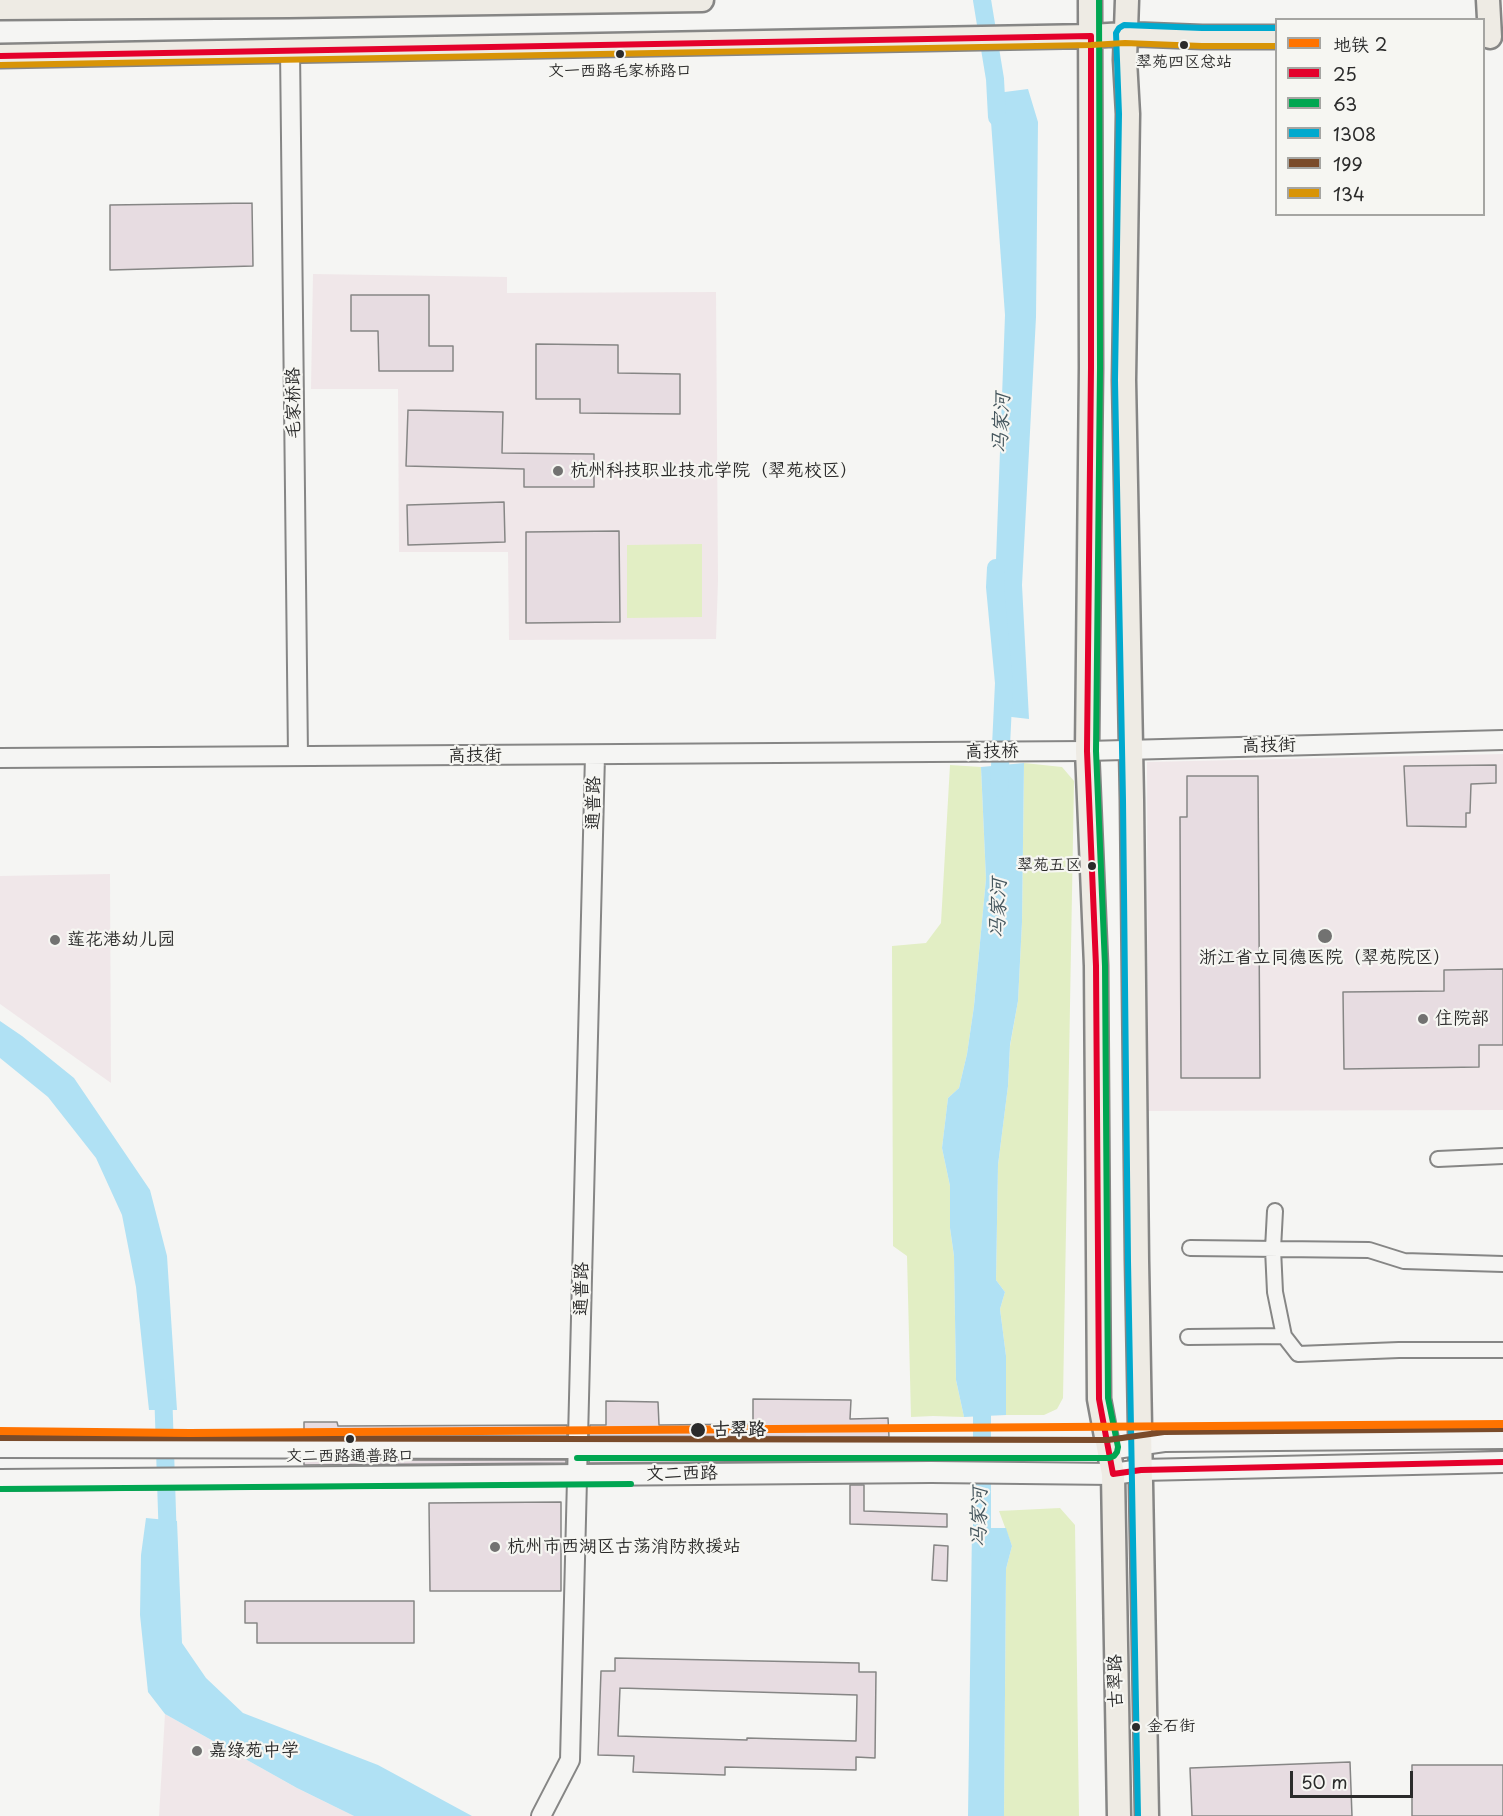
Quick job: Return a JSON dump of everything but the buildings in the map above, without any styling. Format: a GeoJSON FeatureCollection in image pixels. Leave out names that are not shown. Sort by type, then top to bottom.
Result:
{"type":"FeatureCollection","features":[{"type":"Feature","properties":{"kind":"main road"},"geometry":{"type":"LineString","coordinates":[[0,8],[702,0]]}},
{"type":"Feature","properties":{"kind":"main road","name":"古翠路"},"geometry":{"type":"LineString","coordinates":[[1090,0],[1091,368],[1087,751],[1096,966],[1099,1399],[1113,1474],[1119,1816]]}},
{"type":"Feature","properties":{"kind":"main road","name":"古翠路"},"geometry":{"type":"LineString","coordinates":[[1127,0],[1125,60],[1128,114],[1124,380],[1147,1816]]}},
{"type":"Feature","properties":{"kind":"main road"},"geometry":{"type":"LineString","coordinates":[[1488,0],[1492,37]]}},
{"type":"Feature","properties":{"kind":"main road"},"geometry":{"type":"LineString","coordinates":[[0,56],[1030,38],[1125,34],[1275,37]]}},
{"type":"Feature","properties":{"kind":"main road","name":"文二西路"},"geometry":{"type":"LineString","coordinates":[[0,1447],[1109,1449],[1164,1441],[1503,1438]]}},
{"type":"Feature","properties":{"kind":"main road","name":"文二西路"},"geometry":{"type":"LineString","coordinates":[[0,1480],[931,1472],[1113,1474],[1141,1470],[1503,1462]]}},
{"type":"Feature","properties":{"kind":"street","name":"毛家桥路"},"geometry":{"type":"LineString","coordinates":[[290,50],[298,756]]}},
{"type":"Feature","properties":{"kind":"street","name":"高技街"},"geometry":{"type":"LineString","coordinates":[[1034,751],[1503,740]]}},
{"type":"Feature","properties":{"kind":"street","name":"高技桥"},"geometry":{"type":"LineString","coordinates":[[949,752],[1034,751]]}},
{"type":"Feature","properties":{"kind":"street","name":"高技街"},"geometry":{"type":"LineString","coordinates":[[0,758],[949,752]]}},
{"type":"Feature","properties":{"kind":"street","name":"通普路"},"geometry":{"type":"LineString","coordinates":[[541,1816],[570,1760],[595,755]]}},
{"type":"Feature","properties":{"kind":"street"},"geometry":{"type":"LineString","coordinates":[[1438,1159],[1503,1156]]}},
{"type":"Feature","properties":{"kind":"street"},"geometry":{"type":"LineString","coordinates":[[1275,1211],[1273,1250],[1275,1292],[1284,1336],[1298,1354],[1399,1350],[1503,1350]]}},
{"type":"Feature","properties":{"kind":"street"},"geometry":{"type":"LineString","coordinates":[[1190,1248],[1369,1250],[1404,1261],[1503,1264]]}},
{"type":"Feature","properties":{"kind":"street"},"geometry":{"type":"LineString","coordinates":[[1188,1337],[1284,1336]]}},
{"type":"Feature","properties":{"kind":"shaded area","name":"杭州科技职业技术学院（翠苑校区）"},"geometry":{"type":"Polygon","coordinates":[[[313,274],[507,277],[507,293],[716,292],[718,581],[716,639],[509,640],[508,552],[399,552],[398,389],[311,389],[313,274]]]}},
{"type":"Feature","properties":{"kind":"shaded area","name":"浙江省立同德医院（翠苑院区）"},"geometry":{"type":"Polygon","coordinates":[[[1503,754],[1503,1110],[1148,1111],[1147,762],[1503,754]]]}},
{"type":"Feature","properties":{"kind":"shaded area","name":"莲花港幼儿园"},"geometry":{"type":"Polygon","coordinates":[[[110,874],[111,1083],[0,1004],[0,876],[110,874]]]}},
{"type":"Feature","properties":{"kind":"shaded area","name":"嘉绿苑中学"},"geometry":{"type":"Polygon","coordinates":[[[165,1714],[297,1788],[354,1816],[159,1816],[165,1714]]]}},
{"type":"Feature","properties":{"kind":"green space"},"geometry":{"type":"Polygon","coordinates":[[[702,544],[702,617],[627,618],[627,545],[702,544]]]}},
{"type":"Feature","properties":{"kind":"green space"},"geometry":{"type":"Polygon","coordinates":[[[1024,763],[1062,767],[1074,781],[1063,1398],[1057,1409],[1044,1415],[1006,1415],[1006,1356],[1000,1309],[1005,1292],[996,1280],[998,1165],[1008,1086],[1010,1046],[1018,1001],[1022,922],[1024,763]]]}},
{"type":"Feature","properties":{"kind":"green space"},"geometry":{"type":"Polygon","coordinates":[[[950,765],[981,767],[986,879],[967,1054],[959,1088],[948,1098],[942,1148],[950,1186],[950,1228],[954,1256],[956,1380],[964,1417],[911,1417],[907,1256],[893,1246],[892,946],[926,943],[941,923],[950,765]]]}},
{"type":"Feature","properties":{"kind":"green space"},"geometry":{"type":"Polygon","coordinates":[[[1060,1508],[1075,1525],[1079,1816],[1004,1816],[1006,1569],[1012,1546],[999,1511],[1060,1508]]]}},
{"type":"Feature","properties":{"kind":"water"},"geometry":{"type":"Polygon","coordinates":[[[1028,89],[1038,122],[1036,317],[1022,585],[1029,719],[1003,716],[1004,683],[995,587],[1005,315],[989,94],[1028,89]]]}},
{"type":"Feature","properties":{"kind":"water"},"geometry":{"type":"Polygon","coordinates":[[[1024,763],[1022,922],[1018,1001],[1010,1045],[1008,1086],[998,1165],[996,1280],[1005,1292],[1000,1309],[1006,1356],[1006,1415],[964,1417],[956,1380],[954,1256],[950,1228],[950,1186],[942,1148],[948,1098],[959,1088],[974,1006],[986,879],[981,767],[1024,763]]]}},
{"type":"Feature","properties":{"kind":"water"},"geometry":{"type":"Polygon","coordinates":[[[0,1021],[74,1078],[150,1190],[167,1256],[177,1410],[149,1410],[136,1287],[122,1215],[96,1158],[48,1097],[0,1058],[0,1021]]]}},
{"type":"Feature","properties":{"kind":"water"},"geometry":{"type":"Polygon","coordinates":[[[146,1518],[177,1521],[182,1643],[206,1678],[243,1713],[378,1765],[472,1816],[354,1816],[297,1788],[165,1714],[148,1692],[140,1615],[141,1555],[146,1518]]]}},
{"type":"Feature","properties":{"kind":"water"},"geometry":{"type":"Polygon","coordinates":[[[972,1528],[1006,1528],[1012,1546],[1006,1569],[1004,1816],[968,1816],[972,1528]]]}},
{"type":"Feature","properties":{"kind":"waterway","name":"冯家河"},"geometry":{"type":"LineString","coordinates":[[982,0],[995,79],[997,117]]}},
{"type":"Feature","properties":{"kind":"waterway","name":"冯家河"},"geometry":{"type":"LineString","coordinates":[[996,568],[995,587],[1004,683],[999,788]]}},
{"type":"Feature","properties":{"kind":"waterway"},"geometry":{"type":"LineString","coordinates":[[163,1388],[168,1543]]}},
{"type":"Feature","properties":{"kind":"waterway","name":"冯家河"},"geometry":{"type":"LineString","coordinates":[[982,1392],[982,1553]]}},
{"type":"Feature","properties":{"kind":"metro line","name":"2"},"geometry":{"type":"LineString","coordinates":[[0,1431],[190,1433],[1503,1424]]}},
{"type":"Feature","properties":{"kind":"transit line","name":"63"},"geometry":{"type":"LineString","coordinates":[[577,1458],[1109,1458],[1117,1452],[1118,1447],[1108,1398],[1105,966],[1096,751],[1100,368],[1099,0]]}},
{"type":"Feature","properties":{"kind":"transit line","name":"1308"},"geometry":{"type":"LineString","coordinates":[[1138,1816],[1115,380],[1119,114],[1116,33],[1124,25],[1275,28]]}},
{"type":"Feature","properties":{"kind":"transit line","name":"25"},"geometry":{"type":"LineString","coordinates":[[0,56],[1091,36],[1091,368],[1087,751],[1096,966],[1099,1399],[1113,1474],[1141,1470],[1503,1462]]}},
{"type":"Feature","properties":{"kind":"transit line","name":"134"},"geometry":{"type":"LineString","coordinates":[[0,65],[1125,43],[1275,46]]}},
{"type":"Feature","properties":{"kind":"transit line","name":"199"},"geometry":{"type":"LineString","coordinates":[[0,1438],[1108,1440],[1164,1432],[1503,1429]]}},
{"type":"Feature","properties":{"kind":"transit line","name":"63"},"geometry":{"type":"LineString","coordinates":[[0,1489],[631,1484]]}},
{"type":"Feature","properties":{"kind":"place","name":"翠苑四区总站"},"geometry":{"type":"Point","coordinates":[1184,45]}},
{"type":"Feature","properties":{"kind":"place","name":"文一西路毛家桥路口"},"geometry":{"type":"Point","coordinates":[620,54]}},
{"type":"Feature","properties":{"kind":"place","name":"杭州科技职业技术学院（翠苑校区）"},"geometry":{"type":"Point","coordinates":[558,471]}},
{"type":"Feature","properties":{"kind":"place","name":"翠苑五区"},"geometry":{"type":"Point","coordinates":[1092,866]}},
{"type":"Feature","properties":{"kind":"place","name":"浙江省立同德医院（翠苑院区）"},"geometry":{"type":"Point","coordinates":[1325,936]}},
{"type":"Feature","properties":{"kind":"place","name":"莲花港幼儿园"},"geometry":{"type":"Point","coordinates":[55,940]}},
{"type":"Feature","properties":{"kind":"place","name":"住院部"},"geometry":{"type":"Point","coordinates":[1423,1019]}},
{"type":"Feature","properties":{"kind":"place","name":"古翠路"},"geometry":{"type":"Point","coordinates":[698,1430]}},
{"type":"Feature","properties":{"kind":"place","name":"文二西路通普路口"},"geometry":{"type":"Point","coordinates":[350,1439]}},
{"type":"Feature","properties":{"kind":"place","name":"杭州市西湖区古荡消防救援站"},"geometry":{"type":"Point","coordinates":[495,1547]}},
{"type":"Feature","properties":{"kind":"place","name":"金石街"},"geometry":{"type":"Point","coordinates":[1136,1727]}},
{"type":"Feature","properties":{"kind":"place","name":"嘉绿苑中学"},"geometry":{"type":"Point","coordinates":[197,1751]}}]}
